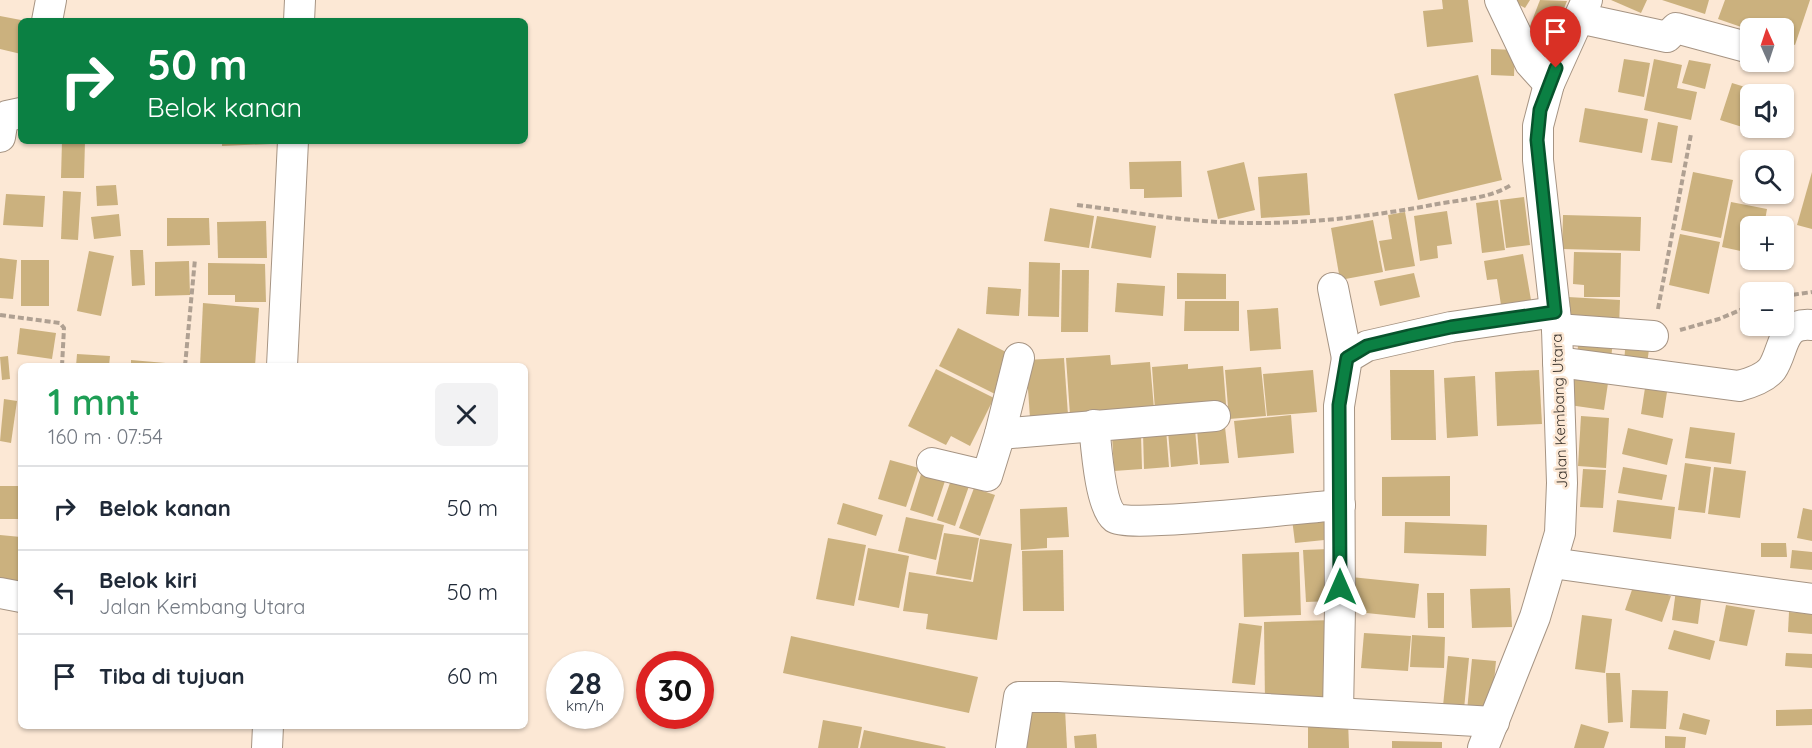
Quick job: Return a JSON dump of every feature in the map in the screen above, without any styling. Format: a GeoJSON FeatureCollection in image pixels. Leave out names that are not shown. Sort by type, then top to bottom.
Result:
{"type":"FeatureCollection","features":[{"type":"Feature","properties":{"kind":"street"},"geometry":{"type":"LineString","coordinates":[[48,18],[51,0]]}},
{"type":"Feature","properties":{"kind":"street"},"geometry":{"type":"LineString","coordinates":[[299,18],[300,0]]}},
{"type":"Feature","properties":{"kind":"street"},"geometry":{"type":"LineString","coordinates":[[1500,0],[1526,56],[1549,84]]}},
{"type":"Feature","properties":{"kind":"street"},"geometry":{"type":"LineString","coordinates":[[1583,9],[1668,37],[1676,28],[1740,45]]}},
{"type":"Feature","properties":{"kind":"street","name":"Jalan Kembang Utara"},"geometry":{"type":"LineString","coordinates":[[1488,735],[1535,616],[1560,533],[1562,509],[1556,320],[1538,160],[1538,126],[1549,84],[1583,9]]}},
{"type":"Feature","properties":{"kind":"street"},"geometry":{"type":"LineString","coordinates":[[0,137],[2,125],[7,116],[18,113]]}},
{"type":"Feature","properties":{"kind":"street"},"geometry":{"type":"LineString","coordinates":[[282,363],[293,144]]}},
{"type":"Feature","properties":{"kind":"street"},"geometry":{"type":"LineString","coordinates":[[1333,288],[1347,358],[1339,405],[1338,712]]}},
{"type":"Feature","properties":{"kind":"street"},"geometry":{"type":"LineString","coordinates":[[1347,358],[1367,346],[1451,327],[1556,320],[1653,336]]}},
{"type":"Feature","properties":{"kind":"street"},"geometry":{"type":"LineString","coordinates":[[1558,362],[1738,386],[1759,378],[1771,370],[1787,333],[1795,328],[1812,325]]}},
{"type":"Feature","properties":{"kind":"street"},"geometry":{"type":"LineString","coordinates":[[932,463],[987,476],[1019,358]]}},
{"type":"Feature","properties":{"kind":"street"},"geometry":{"type":"LineString","coordinates":[[1000,434],[1215,416]]}},
{"type":"Feature","properties":{"kind":"street"},"geometry":{"type":"LineString","coordinates":[[1094,425],[1102,492],[1108,509],[1115,518],[1124,521],[1176,519],[1340,505]]}},
{"type":"Feature","properties":{"kind":"street"},"geometry":{"type":"LineString","coordinates":[[1552,563],[1812,600]]}},
{"type":"Feature","properties":{"kind":"street"},"geometry":{"type":"LineString","coordinates":[[0,593],[18,596]]}},
{"type":"Feature","properties":{"kind":"street"},"geometry":{"type":"LineString","coordinates":[[1011,748],[1018,697],[1058,697],[1338,712],[1488,735]]}},
{"type":"Feature","properties":{"kind":"street"},"geometry":{"type":"LineString","coordinates":[[267,748],[268,729]]}},
{"type":"Feature","properties":{"kind":"path"},"geometry":{"type":"LineString","coordinates":[[1691,134],[1653,336],[1719,319],[1740,310]]}},
{"type":"Feature","properties":{"kind":"path"},"geometry":{"type":"LineString","coordinates":[[1077,205],[1205,221],[1326,221],[1390,213],[1502,190],[1516,182],[1538,160]]}},
{"type":"Feature","properties":{"kind":"path"},"geometry":{"type":"LineString","coordinates":[[185,363],[195,259]]}},
{"type":"Feature","properties":{"kind":"path"},"geometry":{"type":"LineString","coordinates":[[0,315],[60,323],[63,328],[62,363]]}},
{"type":"Feature","properties":{"kind":"building"},"geometry":{"type":"Polygon","coordinates":[[[1442,0],[1468,0],[1473,42],[1427,47],[1423,11],[1443,9],[1442,0]]]}},
{"type":"Feature","properties":{"kind":"building"},"geometry":{"type":"Polygon","coordinates":[[[1510,0],[1530,0],[1525,8],[1510,0]]]}},
{"type":"Feature","properties":{"kind":"building"},"geometry":{"type":"Polygon","coordinates":[[[1540,0],[1567,1],[1546,53],[1523,44],[1540,0]]]}},
{"type":"Feature","properties":{"kind":"building"},"geometry":{"type":"Polygon","coordinates":[[[1611,0],[1647,0],[1641,13],[1611,0]]]}},
{"type":"Feature","properties":{"kind":"building"},"geometry":{"type":"Polygon","coordinates":[[[1662,0],[1709,0],[1705,14],[1662,0]]]}},
{"type":"Feature","properties":{"kind":"building"},"geometry":{"type":"Polygon","coordinates":[[[1725,0],[1810,0],[1795,45],[1794,18],[1740,18],[1740,27],[1718,19],[1725,0]]]}},
{"type":"Feature","properties":{"kind":"building"},"geometry":{"type":"Polygon","coordinates":[[[0,16],[18,19],[18,53],[0,49],[0,16]]]}},
{"type":"Feature","properties":{"kind":"building"},"geometry":{"type":"Polygon","coordinates":[[[1491,49],[1515,50],[1514,76],[1491,75],[1491,49]]]}},
{"type":"Feature","properties":{"kind":"building"},"geometry":{"type":"Polygon","coordinates":[[[1624,59],[1650,63],[1644,97],[1618,92],[1624,59]]]}},
{"type":"Feature","properties":{"kind":"building"},"geometry":{"type":"Polygon","coordinates":[[[1654,59],[1682,65],[1677,88],[1697,92],[1691,120],[1644,110],[1654,59]]]}},
{"type":"Feature","properties":{"kind":"building"},"geometry":{"type":"Polygon","coordinates":[[[1689,60],[1711,64],[1705,89],[1682,83],[1689,60]]]}},
{"type":"Feature","properties":{"kind":"building"},"geometry":{"type":"Polygon","coordinates":[[[1478,75],[1502,180],[1418,200],[1394,94],[1478,75]]]}},
{"type":"Feature","properties":{"kind":"building"},"geometry":{"type":"Polygon","coordinates":[[[1732,83],[1740,85],[1740,126],[1720,120],[1732,83]]]}},
{"type":"Feature","properties":{"kind":"building"},"geometry":{"type":"Polygon","coordinates":[[[1585,108],[1648,119],[1642,153],[1579,142],[1585,108]]]}},
{"type":"Feature","properties":{"kind":"building"},"geometry":{"type":"Polygon","coordinates":[[[1658,122],[1678,126],[1672,163],[1651,160],[1658,122]]]}},
{"type":"Feature","properties":{"kind":"building"},"geometry":{"type":"Polygon","coordinates":[[[62,144],[85,144],[84,178],[61,178],[62,144]]]}},
{"type":"Feature","properties":{"kind":"building"},"geometry":{"type":"Polygon","coordinates":[[[222,144],[271,144],[222,146],[222,144]]]}},
{"type":"Feature","properties":{"kind":"building"},"geometry":{"type":"Polygon","coordinates":[[[1181,161],[1182,197],[1144,198],[1144,189],[1130,189],[1129,162],[1181,161]]]}},
{"type":"Feature","properties":{"kind":"building"},"geometry":{"type":"Polygon","coordinates":[[[1244,162],[1255,210],[1218,219],[1207,171],[1244,162]]]}},
{"type":"Feature","properties":{"kind":"building"},"geometry":{"type":"Polygon","coordinates":[[[1693,172],[1733,180],[1721,238],[1681,230],[1693,172]]]}},
{"type":"Feature","properties":{"kind":"building"},"geometry":{"type":"Polygon","coordinates":[[[1812,172],[1812,229],[1797,225],[1812,172]]]}},
{"type":"Feature","properties":{"kind":"building"},"geometry":{"type":"Polygon","coordinates":[[[1307,173],[1310,215],[1261,218],[1258,177],[1307,173]]]}},
{"type":"Feature","properties":{"kind":"building"},"geometry":{"type":"Polygon","coordinates":[[[116,185],[118,205],[97,206],[96,186],[116,185]]]}},
{"type":"Feature","properties":{"kind":"building"},"geometry":{"type":"Polygon","coordinates":[[[63,191],[81,192],[78,240],[61,239],[63,191]]]}},
{"type":"Feature","properties":{"kind":"building"},"geometry":{"type":"Polygon","coordinates":[[[6,194],[45,196],[43,227],[3,225],[6,194]]]}},
{"type":"Feature","properties":{"kind":"building"},"geometry":{"type":"Polygon","coordinates":[[[1524,197],[1530,245],[1506,248],[1500,200],[1524,197]]]}},
{"type":"Feature","properties":{"kind":"building"},"geometry":{"type":"Polygon","coordinates":[[[1498,200],[1505,250],[1482,253],[1476,203],[1498,200]]]}},
{"type":"Feature","properties":{"kind":"building"},"geometry":{"type":"Polygon","coordinates":[[[1731,202],[1767,209],[1766,216],[1740,216],[1740,251],[1722,247],[1731,202]]]}},
{"type":"Feature","properties":{"kind":"building"},"geometry":{"type":"Polygon","coordinates":[[[1050,208],[1094,216],[1089,248],[1044,241],[1050,208]]]}},
{"type":"Feature","properties":{"kind":"building"},"geometry":{"type":"Polygon","coordinates":[[[1447,211],[1452,244],[1437,246],[1438,258],[1420,261],[1414,216],[1447,211]]]}},
{"type":"Feature","properties":{"kind":"building"},"geometry":{"type":"Polygon","coordinates":[[[1405,212],[1415,266],[1385,271],[1379,241],[1392,239],[1388,215],[1405,212]]]}},
{"type":"Feature","properties":{"kind":"building"},"geometry":{"type":"Polygon","coordinates":[[[119,214],[121,236],[94,239],[91,217],[119,214]]]}},
{"type":"Feature","properties":{"kind":"building"},"geometry":{"type":"Polygon","coordinates":[[[1563,215],[1641,217],[1640,251],[1562,249],[1563,215]]]}},
{"type":"Feature","properties":{"kind":"building"},"geometry":{"type":"Polygon","coordinates":[[[1097,216],[1156,226],[1151,258],[1091,248],[1097,216]]]}},
{"type":"Feature","properties":{"kind":"building"},"geometry":{"type":"Polygon","coordinates":[[[167,218],[209,218],[210,245],[167,246],[167,218]]]}},
{"type":"Feature","properties":{"kind":"building"},"geometry":{"type":"Polygon","coordinates":[[[1373,220],[1383,272],[1340,280],[1331,228],[1373,220]]]}},
{"type":"Feature","properties":{"kind":"building"},"geometry":{"type":"Polygon","coordinates":[[[266,221],[267,258],[218,258],[217,222],[266,221]]]}},
{"type":"Feature","properties":{"kind":"building"},"geometry":{"type":"Polygon","coordinates":[[[1680,234],[1720,242],[1709,294],[1669,285],[1680,234]]]}},
{"type":"Feature","properties":{"kind":"building"},"geometry":{"type":"Polygon","coordinates":[[[130,250],[143,250],[145,285],[132,286],[130,250]]]}},
{"type":"Feature","properties":{"kind":"building"},"geometry":{"type":"Polygon","coordinates":[[[89,251],[114,256],[101,316],[77,311],[89,251]]]}},
{"type":"Feature","properties":{"kind":"building"},"geometry":{"type":"Polygon","coordinates":[[[1574,252],[1621,253],[1620,297],[1584,297],[1584,285],[1573,284],[1574,252]]]}},
{"type":"Feature","properties":{"kind":"building"},"geometry":{"type":"Polygon","coordinates":[[[1523,254],[1531,300],[1501,305],[1497,279],[1487,280],[1484,261],[1523,254]]]}},
{"type":"Feature","properties":{"kind":"building"},"geometry":{"type":"Polygon","coordinates":[[[0,258],[17,260],[13,299],[0,298],[0,258]]]}},
{"type":"Feature","properties":{"kind":"building"},"geometry":{"type":"Polygon","coordinates":[[[21,260],[49,260],[49,306],[21,306],[21,260]]]}},
{"type":"Feature","properties":{"kind":"building"},"geometry":{"type":"Polygon","coordinates":[[[189,261],[190,295],[155,296],[155,262],[189,261]]]}},
{"type":"Feature","properties":{"kind":"building"},"geometry":{"type":"Polygon","coordinates":[[[1029,262],[1060,263],[1059,317],[1028,316],[1029,262]]]}},
{"type":"Feature","properties":{"kind":"building"},"geometry":{"type":"Polygon","coordinates":[[[208,263],[265,264],[266,302],[235,302],[235,295],[208,295],[208,263]]]}},
{"type":"Feature","properties":{"kind":"building"},"geometry":{"type":"Polygon","coordinates":[[[1062,270],[1089,270],[1088,332],[1061,332],[1062,270]]]}},
{"type":"Feature","properties":{"kind":"building"},"geometry":{"type":"Polygon","coordinates":[[[1177,273],[1226,274],[1226,299],[1177,299],[1177,273]]]}},
{"type":"Feature","properties":{"kind":"building"},"geometry":{"type":"Polygon","coordinates":[[[1414,273],[1420,297],[1380,306],[1374,281],[1414,273]]]}},
{"type":"Feature","properties":{"kind":"building"},"geometry":{"type":"Polygon","coordinates":[[[1117,283],[1165,286],[1163,316],[1115,312],[1117,283]]]}},
{"type":"Feature","properties":{"kind":"building"},"geometry":{"type":"Polygon","coordinates":[[[988,287],[1021,289],[1019,316],[986,314],[988,287]]]}},
{"type":"Feature","properties":{"kind":"building"},"geometry":{"type":"Polygon","coordinates":[[[1568,297],[1620,300],[1619,327],[1567,316],[1568,297]]]}},
{"type":"Feature","properties":{"kind":"building"},"geometry":{"type":"Polygon","coordinates":[[[1185,301],[1239,301],[1239,331],[1184,331],[1185,301]]]}},
{"type":"Feature","properties":{"kind":"building"},"geometry":{"type":"Polygon","coordinates":[[[203,303],[259,308],[255,363],[200,363],[203,303]]]}},
{"type":"Feature","properties":{"kind":"building"},"geometry":{"type":"Polygon","coordinates":[[[1278,308],[1281,349],[1250,351],[1247,310],[1278,308]]]}},
{"type":"Feature","properties":{"kind":"building"},"geometry":{"type":"Polygon","coordinates":[[[20,328],[56,333],[52,359],[17,354],[20,328]]]}},
{"type":"Feature","properties":{"kind":"building"},"geometry":{"type":"Polygon","coordinates":[[[958,328],[1014,356],[995,394],[939,366],[958,328]]]}},
{"type":"Feature","properties":{"kind":"building"},"geometry":{"type":"Polygon","coordinates":[[[1579,336],[1613,339],[1611,360],[1577,356],[1579,336]]]}},
{"type":"Feature","properties":{"kind":"building"},"geometry":{"type":"Polygon","coordinates":[[[1626,339],[1650,342],[1647,364],[1624,362],[1626,339]]]}},
{"type":"Feature","properties":{"kind":"building"},"geometry":{"type":"Polygon","coordinates":[[[77,354],[110,356],[109,363],[76,363],[77,354]]]}},
{"type":"Feature","properties":{"kind":"building"},"geometry":{"type":"Polygon","coordinates":[[[1110,355],[1111,365],[1150,362],[1154,409],[1070,415],[1066,358],[1110,355]]]}},
{"type":"Feature","properties":{"kind":"building"},"geometry":{"type":"Polygon","coordinates":[[[8,356],[10,379],[2,380],[0,357],[8,356]]]}},
{"type":"Feature","properties":{"kind":"building"},"geometry":{"type":"Polygon","coordinates":[[[1064,358],[1068,415],[1030,418],[1026,360],[1064,358]]]}},
{"type":"Feature","properties":{"kind":"building"},"geometry":{"type":"Polygon","coordinates":[[[131,360],[166,363],[131,363],[131,360]]]}},
{"type":"Feature","properties":{"kind":"building"},"geometry":{"type":"Polygon","coordinates":[[[1188,364],[1188,369],[1223,366],[1226,404],[1155,410],[1152,367],[1188,364]]]}},
{"type":"Feature","properties":{"kind":"building"},"geometry":{"type":"Polygon","coordinates":[[[1261,367],[1266,416],[1229,419],[1225,370],[1261,367]]]}},
{"type":"Feature","properties":{"kind":"building"},"geometry":{"type":"Polygon","coordinates":[[[936,369],[994,398],[970,446],[951,436],[946,445],[908,426],[936,369]]]}},
{"type":"Feature","properties":{"kind":"building"},"geometry":{"type":"Polygon","coordinates":[[[1313,370],[1317,412],[1267,416],[1263,374],[1313,370]]]}},
{"type":"Feature","properties":{"kind":"building"},"geometry":{"type":"Polygon","coordinates":[[[1390,370],[1434,370],[1436,440],[1391,440],[1390,370]]]}},
{"type":"Feature","properties":{"kind":"building"},"geometry":{"type":"Polygon","coordinates":[[[1539,370],[1542,424],[1497,426],[1495,372],[1539,370]]]}},
{"type":"Feature","properties":{"kind":"building"},"geometry":{"type":"Polygon","coordinates":[[[1647,375],[1669,379],[1663,418],[1641,414],[1647,375]]]}},
{"type":"Feature","properties":{"kind":"building"},"geometry":{"type":"Polygon","coordinates":[[[1475,376],[1478,436],[1447,438],[1444,378],[1475,376]]]}},
{"type":"Feature","properties":{"kind":"building"},"geometry":{"type":"Polygon","coordinates":[[[1573,378],[1608,383],[1604,410],[1569,405],[1573,378]]]}},
{"type":"Feature","properties":{"kind":"building"},"geometry":{"type":"Polygon","coordinates":[[[4,399],[17,401],[11,443],[0,441],[4,399]]]}},
{"type":"Feature","properties":{"kind":"building"},"geometry":{"type":"Polygon","coordinates":[[[1291,415],[1294,453],[1238,458],[1234,421],[1291,415]]]}},
{"type":"Feature","properties":{"kind":"building"},"geometry":{"type":"Polygon","coordinates":[[[1581,416],[1609,418],[1606,468],[1578,466],[1581,416]]]}},
{"type":"Feature","properties":{"kind":"building"},"geometry":{"type":"Polygon","coordinates":[[[1225,427],[1229,463],[1200,465],[1197,429],[1225,427]]]}},
{"type":"Feature","properties":{"kind":"building"},"geometry":{"type":"Polygon","coordinates":[[[1690,427],[1735,433],[1731,464],[1685,458],[1690,427]]]}},
{"type":"Feature","properties":{"kind":"building"},"geometry":{"type":"Polygon","coordinates":[[[1628,428],[1673,439],[1667,465],[1622,454],[1628,428]]]}},
{"type":"Feature","properties":{"kind":"building"},"geometry":{"type":"Polygon","coordinates":[[[1166,429],[1169,467],[1144,469],[1143,433],[1166,429]]]}},
{"type":"Feature","properties":{"kind":"building"},"geometry":{"type":"Polygon","coordinates":[[[1195,429],[1198,464],[1171,467],[1168,431],[1195,429]]]}},
{"type":"Feature","properties":{"kind":"building"},"geometry":{"type":"Polygon","coordinates":[[[1112,435],[1141,435],[1142,469],[1114,471],[1112,435]]]}},
{"type":"Feature","properties":{"kind":"building"},"geometry":{"type":"Polygon","coordinates":[[[890,460],[919,468],[906,507],[878,499],[890,460]]]}},
{"type":"Feature","properties":{"kind":"building"},"geometry":{"type":"Polygon","coordinates":[[[1685,463],[1711,467],[1705,513],[1678,510],[1685,463]]]}},
{"type":"Feature","properties":{"kind":"building"},"geometry":{"type":"Polygon","coordinates":[[[1623,467],[1667,475],[1662,500],[1618,493],[1623,467]]]}},
{"type":"Feature","properties":{"kind":"building"},"geometry":{"type":"Polygon","coordinates":[[[1714,467],[1746,471],[1740,518],[1708,514],[1714,467]]]}},
{"type":"Feature","properties":{"kind":"building"},"geometry":{"type":"Polygon","coordinates":[[[923,468],[947,475],[933,517],[910,510],[923,468]]]}},
{"type":"Feature","properties":{"kind":"building"},"geometry":{"type":"Polygon","coordinates":[[[1583,469],[1606,470],[1603,508],[1580,507],[1583,469]]]}},
{"type":"Feature","properties":{"kind":"building"},"geometry":{"type":"Polygon","coordinates":[[[1450,476],[1450,516],[1382,516],[1382,477],[1450,476]]]}},
{"type":"Feature","properties":{"kind":"building"},"geometry":{"type":"Polygon","coordinates":[[[951,480],[969,486],[955,526],[937,520],[951,480]]]}},
{"type":"Feature","properties":{"kind":"building"},"geometry":{"type":"Polygon","coordinates":[[[0,486],[18,486],[18,519],[0,519],[0,486]]]}},
{"type":"Feature","properties":{"kind":"building"},"geometry":{"type":"Polygon","coordinates":[[[974,488],[995,495],[980,536],[959,528],[974,488]]]}},
{"type":"Feature","properties":{"kind":"building"},"geometry":{"type":"Polygon","coordinates":[[[1617,500],[1675,507],[1671,539],[1613,532],[1617,500]]]}},
{"type":"Feature","properties":{"kind":"building"},"geometry":{"type":"Polygon","coordinates":[[[843,503],[883,515],[876,536],[837,524],[843,503]]]}},
{"type":"Feature","properties":{"kind":"building"},"geometry":{"type":"Polygon","coordinates":[[[1067,507],[1069,537],[1047,538],[1047,548],[1021,550],[1020,509],[1067,507]]]}},
{"type":"Feature","properties":{"kind":"building"},"geometry":{"type":"Polygon","coordinates":[[[1803,508],[1812,510],[1812,541],[1797,538],[1803,508]]]}},
{"type":"Feature","properties":{"kind":"building"},"geometry":{"type":"Polygon","coordinates":[[[1331,515],[1334,539],[1295,543],[1292,519],[1331,515]]]}},
{"type":"Feature","properties":{"kind":"building"},"geometry":{"type":"Polygon","coordinates":[[[906,517],[944,525],[936,560],[898,551],[906,517]]]}},
{"type":"Feature","properties":{"kind":"building"},"geometry":{"type":"Polygon","coordinates":[[[1405,522],[1487,525],[1486,556],[1404,553],[1405,522]]]}},
{"type":"Feature","properties":{"kind":"building"},"geometry":{"type":"Polygon","coordinates":[[[944,533],[979,538],[971,580],[936,574],[944,533]]]}},
{"type":"Feature","properties":{"kind":"building"},"geometry":{"type":"Polygon","coordinates":[[[0,535],[18,537],[18,581],[0,579],[0,535]]]}},
{"type":"Feature","properties":{"kind":"building"},"geometry":{"type":"Polygon","coordinates":[[[828,538],[866,545],[854,606],[816,599],[828,538]]]}},
{"type":"Feature","properties":{"kind":"building"},"geometry":{"type":"Polygon","coordinates":[[[980,539],[1012,544],[997,640],[926,629],[928,614],[903,611],[909,572],[973,582],[980,539]]]}},
{"type":"Feature","properties":{"kind":"building"},"geometry":{"type":"Polygon","coordinates":[[[1761,543],[1786,543],[1787,557],[1761,557],[1761,543]]]}},
{"type":"Feature","properties":{"kind":"building"},"geometry":{"type":"Polygon","coordinates":[[[868,548],[909,556],[899,608],[858,600],[868,548]]]}},
{"type":"Feature","properties":{"kind":"building"},"geometry":{"type":"Polygon","coordinates":[[[1330,549],[1333,601],[1306,602],[1303,550],[1330,549]]]}},
{"type":"Feature","properties":{"kind":"building"},"geometry":{"type":"Polygon","coordinates":[[[1063,550],[1064,611],[1023,611],[1022,551],[1063,550]]]}},
{"type":"Feature","properties":{"kind":"building"},"geometry":{"type":"Polygon","coordinates":[[[1792,550],[1812,552],[1812,570],[1790,568],[1792,550]]]}},
{"type":"Feature","properties":{"kind":"building"},"geometry":{"type":"Polygon","coordinates":[[[1299,552],[1301,615],[1244,617],[1242,554],[1299,552]]]}},
{"type":"Feature","properties":{"kind":"building"},"geometry":{"type":"Polygon","coordinates":[[[1351,577],[1419,584],[1415,618],[1347,611],[1351,577]]]}},
{"type":"Feature","properties":{"kind":"building"},"geometry":{"type":"Polygon","coordinates":[[[1634,584],[1671,596],[1662,622],[1625,610],[1634,584]]]}},
{"type":"Feature","properties":{"kind":"building"},"geometry":{"type":"Polygon","coordinates":[[[1510,588],[1512,627],[1472,628],[1470,589],[1510,588]]]}},
{"type":"Feature","properties":{"kind":"building"},"geometry":{"type":"Polygon","coordinates":[[[1676,590],[1702,593],[1698,624],[1672,620],[1676,590]]]}},
{"type":"Feature","properties":{"kind":"building"},"geometry":{"type":"Polygon","coordinates":[[[1427,593],[1444,593],[1444,628],[1428,628],[1427,593]]]}},
{"type":"Feature","properties":{"kind":"building"},"geometry":{"type":"Polygon","coordinates":[[[1726,605],[1755,610],[1747,646],[1719,641],[1726,605]]]}},
{"type":"Feature","properties":{"kind":"building"},"geometry":{"type":"Polygon","coordinates":[[[1789,612],[1812,614],[1812,634],[1788,632],[1789,612]]]}},
{"type":"Feature","properties":{"kind":"building"},"geometry":{"type":"Polygon","coordinates":[[[1582,615],[1612,619],[1605,673],[1575,669],[1582,615]]]}},
{"type":"Feature","properties":{"kind":"building"},"geometry":{"type":"Polygon","coordinates":[[[1335,620],[1336,702],[1265,703],[1264,622],[1335,620]]]}},
{"type":"Feature","properties":{"kind":"building"},"geometry":{"type":"Polygon","coordinates":[[[1239,623],[1262,626],[1255,685],[1232,683],[1239,623]]]}},
{"type":"Feature","properties":{"kind":"building"},"geometry":{"type":"Polygon","coordinates":[[[1674,630],[1715,641],[1710,660],[1668,649],[1674,630]]]}},
{"type":"Feature","properties":{"kind":"building"},"geometry":{"type":"Polygon","coordinates":[[[1364,633],[1411,636],[1408,671],[1361,668],[1364,633]]]}},
{"type":"Feature","properties":{"kind":"building"},"geometry":{"type":"Polygon","coordinates":[[[1412,635],[1445,637],[1444,668],[1410,667],[1412,635]]]}},
{"type":"Feature","properties":{"kind":"building"},"geometry":{"type":"Polygon","coordinates":[[[791,636],[978,677],[969,713],[783,673],[791,636]]]}},
{"type":"Feature","properties":{"kind":"building"},"geometry":{"type":"Polygon","coordinates":[[[1786,653],[1812,654],[1812,668],[1785,666],[1786,653]]]}},
{"type":"Feature","properties":{"kind":"building"},"geometry":{"type":"Polygon","coordinates":[[[1448,656],[1469,658],[1464,709],[1443,706],[1448,656]]]}},
{"type":"Feature","properties":{"kind":"building"},"geometry":{"type":"Polygon","coordinates":[[[1472,659],[1496,661],[1491,713],[1467,711],[1472,659]]]}},
{"type":"Feature","properties":{"kind":"building"},"geometry":{"type":"Polygon","coordinates":[[[1606,673],[1620,673],[1623,722],[1608,723],[1606,673]]]}},
{"type":"Feature","properties":{"kind":"building"},"geometry":{"type":"Polygon","coordinates":[[[1632,690],[1668,691],[1666,729],[1630,728],[1632,690]]]}},
{"type":"Feature","properties":{"kind":"building"},"geometry":{"type":"Polygon","coordinates":[[[1065,709],[1067,748],[1026,748],[1025,712],[1065,709]]]}},
{"type":"Feature","properties":{"kind":"building"},"geometry":{"type":"Polygon","coordinates":[[[1812,709],[1812,725],[1776,726],[1776,710],[1812,709]]]}},
{"type":"Feature","properties":{"kind":"building"},"geometry":{"type":"Polygon","coordinates":[[[1683,713],[1710,720],[1706,735],[1679,729],[1683,713]]]}},
{"type":"Feature","properties":{"kind":"building"},"geometry":{"type":"Polygon","coordinates":[[[823,720],[862,727],[858,748],[818,748],[823,720]]]}},
{"type":"Feature","properties":{"kind":"building"},"geometry":{"type":"Polygon","coordinates":[[[1348,720],[1349,748],[1308,748],[1308,721],[1348,720]]]}},
{"type":"Feature","properties":{"kind":"building"},"geometry":{"type":"Polygon","coordinates":[[[1581,724],[1609,732],[1604,748],[1574,748],[1581,724]]]}},
{"type":"Feature","properties":{"kind":"building"},"geometry":{"type":"Polygon","coordinates":[[[864,730],[946,747],[860,748],[864,730]]]}},
{"type":"Feature","properties":{"kind":"building"},"geometry":{"type":"Polygon","coordinates":[[[1096,734],[1097,748],[1075,748],[1074,736],[1096,734]]]}},
{"type":"Feature","properties":{"kind":"building"},"geometry":{"type":"Polygon","coordinates":[[[1665,736],[1686,737],[1685,748],[1665,748],[1665,736]]]}},
{"type":"Feature","properties":{"kind":"building"},"geometry":{"type":"Polygon","coordinates":[[[1392,741],[1442,742],[1442,748],[1392,748],[1392,741]]]}},
{"type":"Feature","properties":{"kind":"route"},"geometry":{"type":"LineString","coordinates":[[1340,587],[1339,405],[1347,358],[1367,346],[1409,336],[1451,327],[1555,312],[1537,140],[1540,110],[1556,68]]}}]}
